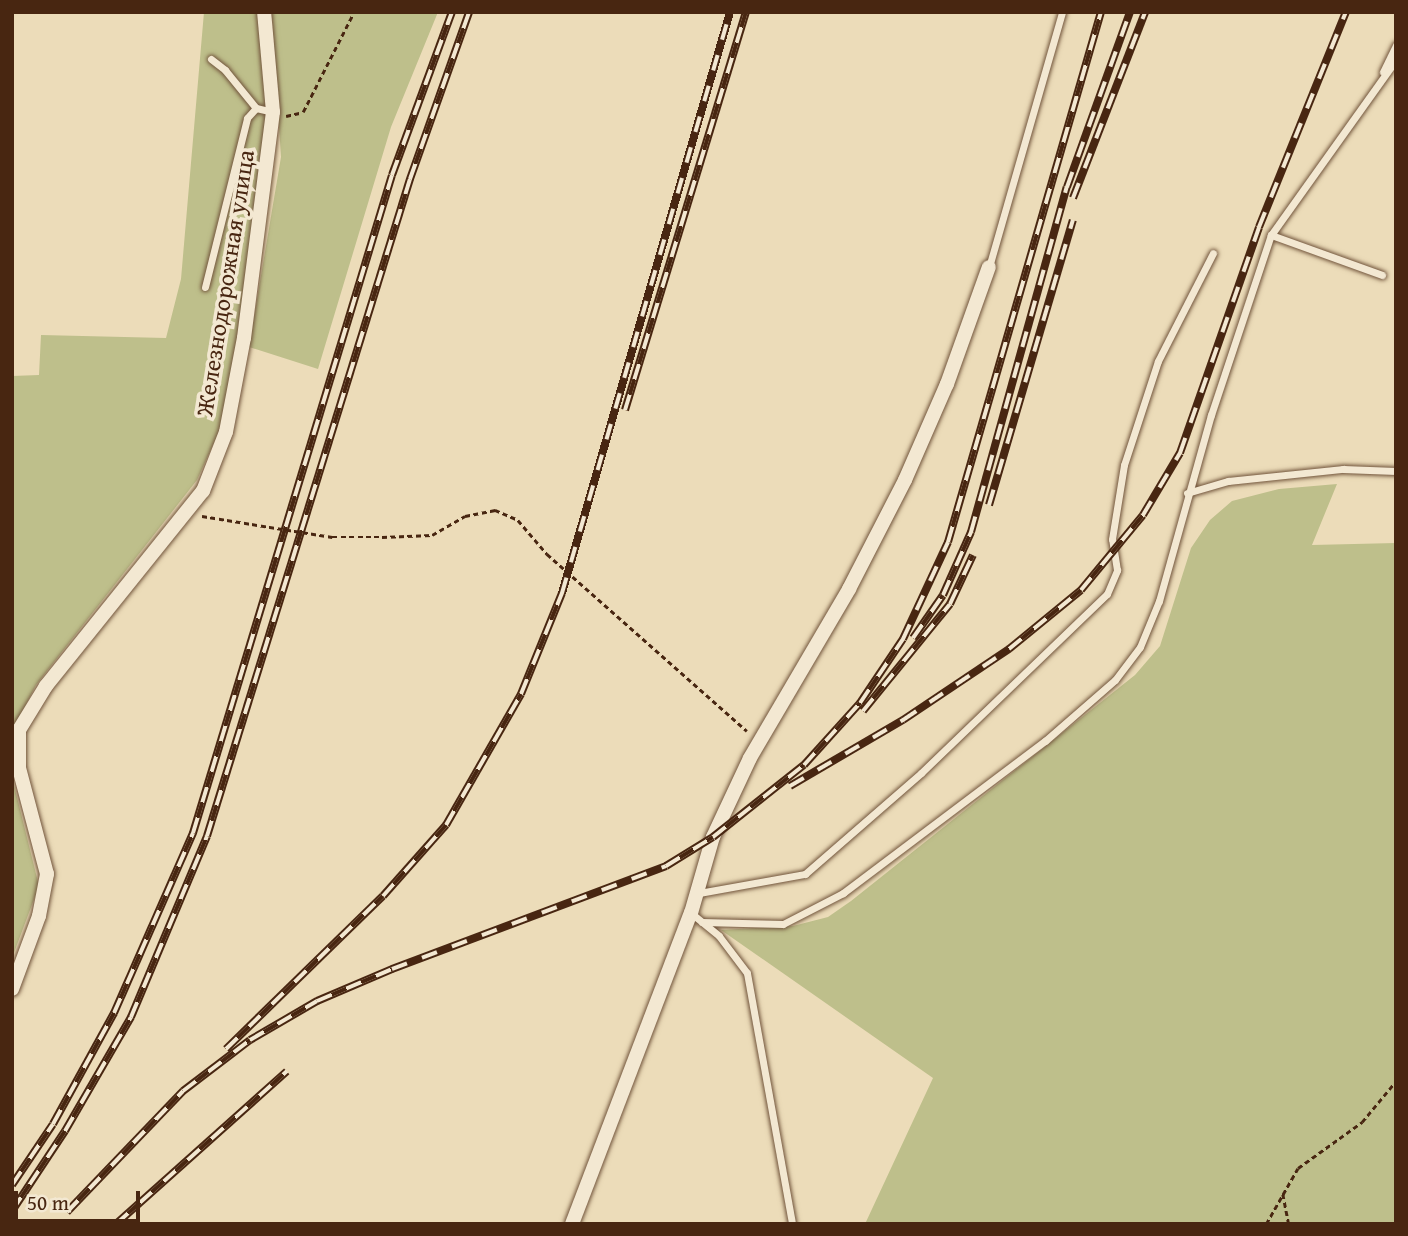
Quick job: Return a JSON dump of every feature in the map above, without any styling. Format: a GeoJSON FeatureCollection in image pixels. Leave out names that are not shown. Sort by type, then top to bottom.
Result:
{"type":"FeatureCollection","features":[{"type":"Feature","properties":{"kind":"street","name":"Железнодорожная улица"},"geometry":{"type":"LineString","coordinates":[[12,989],[39,916],[47,874],[19,768],[19,730],[46,687],[203,491],[226,432],[244,338],[273,112],[264,12]]}},
{"type":"Feature","properties":{"kind":"street"},"geometry":{"type":"LineString","coordinates":[[572,1224],[697,917],[699,893],[713,837],[760,742],[905,480],[947,384],[989,267]]}},
{"type":"Feature","properties":{"kind":"lane"},"geometry":{"type":"LineString","coordinates":[[989,267],[1062,12]]}},
{"type":"Feature","properties":{"kind":"lane"},"geometry":{"type":"LineString","coordinates":[[1374,88],[1396,45]]}},
{"type":"Feature","properties":{"kind":"lane"},"geometry":{"type":"LineString","coordinates":[[211,60],[225,70],[256,108],[273,112]]}},
{"type":"Feature","properties":{"kind":"lane"},"geometry":{"type":"LineString","coordinates":[[697,917],[783,925],[834,898],[1045,741],[1115,680],[1140,647],[1159,601],[1187,493],[1271,235],[1396,60]]}},
{"type":"Feature","properties":{"kind":"lane"},"geometry":{"type":"LineString","coordinates":[[205,287],[247,118],[256,108]]}},
{"type":"Feature","properties":{"kind":"lane"},"geometry":{"type":"LineString","coordinates":[[1271,235],[1382,275]]}},
{"type":"Feature","properties":{"kind":"lane"},"geometry":{"type":"LineString","coordinates":[[699,893],[806,874],[920,773],[1107,594],[1117,570],[1112,539],[1124,465],[1158,361],[1213,253]]}},
{"type":"Feature","properties":{"kind":"lane"},"geometry":{"type":"LineString","coordinates":[[1187,493],[1228,481],[1343,469],[1396,471]]}},
{"type":"Feature","properties":{"kind":"lane"},"geometry":{"type":"LineString","coordinates":[[697,917],[719,936],[747,973],[792,1224]]}},
{"type":"Feature","properties":{"kind":"path"},"geometry":{"type":"LineString","coordinates":[[273,112],[294,117],[303,112],[354,12]]}},
{"type":"Feature","properties":{"kind":"path"},"geometry":{"type":"LineString","coordinates":[[186,512],[332,537],[432,535],[465,516],[495,510],[518,520],[547,554],[760,742]]}},
{"type":"Feature","properties":{"kind":"path"},"geometry":{"type":"LineString","coordinates":[[1266,1224],[1298,1168],[1363,1122],[1396,1081]]}},
{"type":"Feature","properties":{"kind":"path"},"geometry":{"type":"LineString","coordinates":[[1283,1194],[1289,1224]]}},
{"type":"Feature","properties":{"kind":"green space"},"geometry":{"type":"Polygon","coordinates":[[[204,12],[260,12],[269,109],[249,273],[222,425],[197,480],[36,685],[13,730],[12,745],[12,376],[39,375],[41,335],[166,338],[181,279],[204,12]]]}},
{"type":"Feature","properties":{"kind":"green space"},"geometry":{"type":"Polygon","coordinates":[[[264,12],[438,12],[391,127],[318,369],[249,347],[281,157],[272,18],[264,12]]]}},
{"type":"Feature","properties":{"kind":"green space"},"geometry":{"type":"Polygon","coordinates":[[[1337,484],[1312,545],[1396,543],[1396,1224],[865,1224],[933,1078],[721,930],[793,926],[828,917],[851,901],[1135,675],[1160,646],[1191,548],[1210,520],[1232,501],[1279,489],[1337,484]]]}},
{"type":"Feature","properties":{"kind":"green space"},"geometry":{"type":"Polygon","coordinates":[[[12,777],[39,886],[12,958],[12,777]]]}},
{"type":"Feature","properties":{"kind":"railway"},"geometry":{"type":"LineString","coordinates":[[12,1185],[53,1124],[114,1013],[193,833],[392,175],[452,12]]}},
{"type":"Feature","properties":{"kind":"railway"},"geometry":{"type":"LineString","coordinates":[[12,1211],[65,1131],[131,1017],[207,836],[410,179],[469,12]]}},
{"type":"Feature","properties":{"kind":"railway"},"geometry":{"type":"LineString","coordinates":[[226,1049],[383,896],[446,825],[521,694],[562,593],[730,12]]}},
{"type":"Feature","properties":{"kind":"railway"},"geometry":{"type":"LineString","coordinates":[[625,410],[746,12]]}},
{"type":"Feature","properties":{"kind":"railway"},"geometry":{"type":"LineString","coordinates":[[67,1212],[183,1091],[250,1040],[317,1001],[392,969],[666,866],[713,837],[804,765],[860,703],[903,639],[948,542],[1101,12]]}},
{"type":"Feature","properties":{"kind":"railway"},"geometry":{"type":"LineString","coordinates":[[913,638],[943,595],[971,532],[1067,187],[1130,12]]}},
{"type":"Feature","properties":{"kind":"railway"},"geometry":{"type":"LineString","coordinates":[[1073,198],[1145,12]]}},
{"type":"Feature","properties":{"kind":"railway"},"geometry":{"type":"LineString","coordinates":[[790,786],[903,720],[1009,649],[1081,590],[1143,515],[1180,453],[1259,227],[1346,12]]}},
{"type":"Feature","properties":{"kind":"railway"},"geometry":{"type":"LineString","coordinates":[[989,505],[1073,220]]}},
{"type":"Feature","properties":{"kind":"railway"},"geometry":{"type":"LineString","coordinates":[[863,711],[950,604],[973,555]]}},
{"type":"Feature","properties":{"kind":"railway"},"geometry":{"type":"LineString","coordinates":[[116,1224],[287,1071]]}}]}
